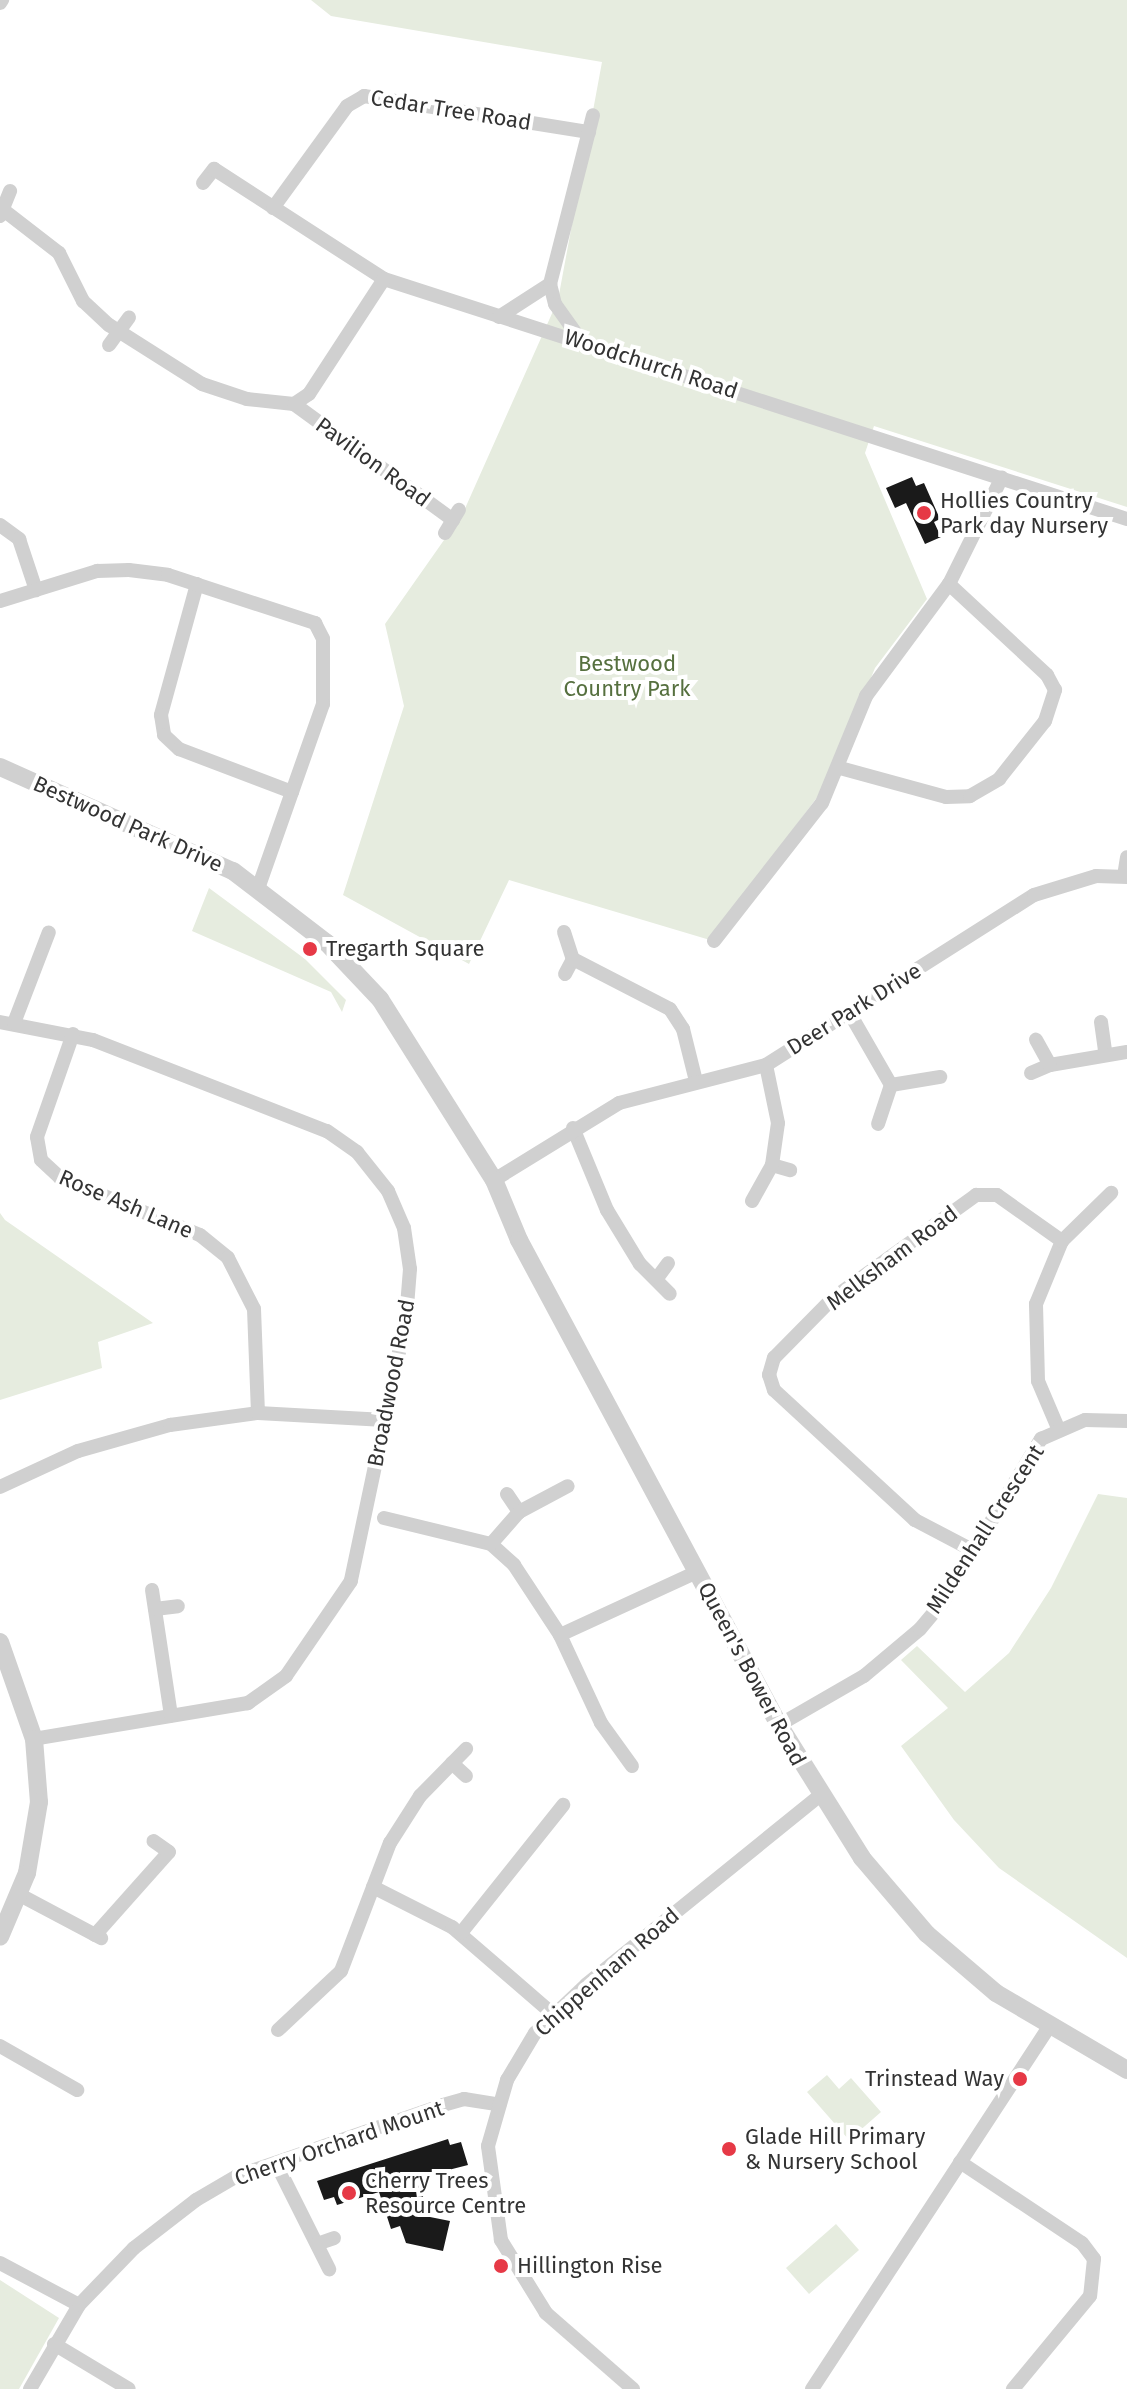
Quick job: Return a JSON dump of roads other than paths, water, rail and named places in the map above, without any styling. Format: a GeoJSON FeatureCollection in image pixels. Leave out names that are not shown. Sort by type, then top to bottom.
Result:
{"type":"FeatureCollection","features":[{"type":"Feature","properties":{"kind":"street","name":"Cedar Tree Road"},"geometry":{"type":"LineString","coordinates":[[273,208],[347,106],[364,96],[589,132]]}},
{"type":"Feature","properties":{"kind":"street"},"geometry":{"type":"LineString","coordinates":[[583,342],[555,304],[550,284],[593,115]]}},
{"type":"Feature","properties":{"kind":"street","name":"Woodchurch Road"},"geometry":{"type":"LineString","coordinates":[[203,183],[214,169],[384,279],[1127,519]]}},
{"type":"Feature","properties":{"kind":"street"},"geometry":{"type":"LineString","coordinates":[[3,214],[10,191]]}},
{"type":"Feature","properties":{"kind":"street","name":"Pavilion Road"},"geometry":{"type":"LineString","coordinates":[[3,214],[59,253],[83,301],[118,332],[202,384],[247,399],[294,404],[453,521]]}},
{"type":"Feature","properties":{"kind":"street","name":"Pavilion Road"},"geometry":{"type":"LineString","coordinates":[[294,404],[309,394],[384,279]]}},
{"type":"Feature","properties":{"kind":"street"},"geometry":{"type":"LineString","coordinates":[[499,317],[550,284]]}},
{"type":"Feature","properties":{"kind":"street"},"geometry":{"type":"LineString","coordinates":[[109,345],[129,317]]}},
{"type":"Feature","properties":{"kind":"street"},"geometry":{"type":"LineString","coordinates":[[714,941],[806,826],[840,768],[866,696],[949,584],[1002,477]]}},
{"type":"Feature","properties":{"kind":"street"},"geometry":{"type":"LineString","coordinates":[[0,525],[19,539],[36,590]]}},
{"type":"Feature","properties":{"kind":"street"},"geometry":{"type":"LineString","coordinates":[[0,601],[112,570],[197,584],[307,618],[321,631],[323,704],[258,889]]}},
{"type":"Feature","properties":{"kind":"street"},"geometry":{"type":"LineString","coordinates":[[197,584],[161,715],[164,735],[179,749],[292,792]]}},
{"type":"Feature","properties":{"kind":"street"},"geometry":{"type":"LineString","coordinates":[[840,768],[946,797],[970,796],[999,779],[1045,721],[1055,690],[1047,675],[949,584]]}},
{"type":"Feature","properties":{"kind":"street","name":"Bestwood Park Drive"},"geometry":{"type":"LineString","coordinates":[[0,767],[197,851],[258,889],[327,943],[380,999],[494,1180]]}},
{"type":"Feature","properties":{"kind":"street"},"geometry":{"type":"LineString","coordinates":[[1125,877],[1127,857]]}},
{"type":"Feature","properties":{"kind":"street","name":"Deer Park Drive"},"geometry":{"type":"LineString","coordinates":[[494,1180],[573,1128],[619,1103],[766,1065],[1034,895],[1096,876],[1125,877]]}},
{"type":"Feature","properties":{"kind":"street"},"geometry":{"type":"LineString","coordinates":[[7,1022],[49,932]]}},
{"type":"Feature","properties":{"kind":"street"},"geometry":{"type":"LineString","coordinates":[[564,932],[573,959],[670,1009],[683,1029],[696,1081]]}},
{"type":"Feature","properties":{"kind":"street"},"geometry":{"type":"LineString","coordinates":[[26,943],[43,949]]}},
{"type":"Feature","properties":{"kind":"street"},"geometry":{"type":"LineString","coordinates":[[565,974],[573,959]]}},
{"type":"Feature","properties":{"kind":"street"},"geometry":{"type":"LineString","coordinates":[[849,1012],[891,1085],[878,1124]]}},
{"type":"Feature","properties":{"kind":"street","name":"Broadwood Road"},"geometry":{"type":"LineString","coordinates":[[7,1022],[73,1034],[327,1131],[368,1164],[397,1210],[410,1269],[385,1420],[342,1601],[269,1693],[248,1703],[34,1739]]}},
{"type":"Feature","properties":{"kind":"street"},"geometry":{"type":"LineString","coordinates":[[1101,1022],[1105,1052]]}},
{"type":"Feature","properties":{"kind":"street","name":"Rose Ash Lane"},"geometry":{"type":"LineString","coordinates":[[73,1034],[37,1137],[41,1160],[60,1178],[200,1235],[228,1258],[254,1309],[258,1413]]}},
{"type":"Feature","properties":{"kind":"street"},"geometry":{"type":"LineString","coordinates":[[1036,1040],[1050,1065]]}},
{"type":"Feature","properties":{"kind":"street"},"geometry":{"type":"LineString","coordinates":[[1031,1073],[1050,1065],[1105,1052],[1127,1052]]}},
{"type":"Feature","properties":{"kind":"street"},"geometry":{"type":"LineString","coordinates":[[752,1201],[772,1165],[778,1102],[766,1065]]}},
{"type":"Feature","properties":{"kind":"street"},"geometry":{"type":"LineString","coordinates":[[891,1085],[940,1077]]}},
{"type":"Feature","properties":{"kind":"street"},"geometry":{"type":"LineString","coordinates":[[573,1128],[607,1210],[640,1264],[658,1277],[670,1294]]}},
{"type":"Feature","properties":{"kind":"street"},"geometry":{"type":"LineString","coordinates":[[772,1165],[790,1170]]}},
{"type":"Feature","properties":{"kind":"street","name":"Queen's Bower Road"},"geometry":{"type":"LineString","coordinates":[[494,1180],[519,1240],[819,1796],[879,1880],[927,1934],[1048,2028],[1127,2070]]}},
{"type":"Feature","properties":{"kind":"street"},"geometry":{"type":"LineString","coordinates":[[1058,1428],[1038,1381],[1033,1342],[1036,1304],[1062,1241],[1111,1193]]}},
{"type":"Feature","properties":{"kind":"street","name":"Melksham Road"},"geometry":{"type":"LineString","coordinates":[[974,1551],[915,1520],[774,1390],[769,1375],[774,1358],[832,1299],[976,1195],[997,1195],[1062,1241]]}},
{"type":"Feature","properties":{"kind":"street"},"geometry":{"type":"LineString","coordinates":[[658,1277],[668,1263]]}},
{"type":"Feature","properties":{"kind":"street"},"geometry":{"type":"LineString","coordinates":[[0,1487],[123,1436],[258,1413],[385,1420]]}},
{"type":"Feature","properties":{"kind":"street","name":"Mildenhall Crescent"},"geometry":{"type":"LineString","coordinates":[[779,1725],[902,1647],[942,1603],[1027,1456],[1058,1428],[1085,1420],[1127,1421]]}},
{"type":"Feature","properties":{"kind":"street"},"geometry":{"type":"LineString","coordinates":[[491,1544],[519,1512],[568,1486]]}},
{"type":"Feature","properties":{"kind":"street"},"geometry":{"type":"LineString","coordinates":[[507,1494],[519,1512]]}},
{"type":"Feature","properties":{"kind":"street"},"geometry":{"type":"LineString","coordinates":[[384,1518],[491,1544],[514,1565],[560,1635],[601,1723],[632,1766]]}},
{"type":"Feature","properties":{"kind":"street"},"geometry":{"type":"LineString","coordinates":[[560,1635],[697,1572]]}},
{"type":"Feature","properties":{"kind":"street"},"geometry":{"type":"LineString","coordinates":[[152,1590],[171,1716]]}},
{"type":"Feature","properties":{"kind":"street"},"geometry":{"type":"LineString","coordinates":[[155,1609],[178,1606]]}},
{"type":"Feature","properties":{"kind":"street"},"geometry":{"type":"LineString","coordinates":[[0,1642],[34,1739],[38,1823],[20,1895],[0,1937]]}},
{"type":"Feature","properties":{"kind":"street"},"geometry":{"type":"LineString","coordinates":[[278,2030],[341,1971],[401,1825],[466,1749]]}},
{"type":"Feature","properties":{"kind":"street"},"geometry":{"type":"LineString","coordinates":[[452,1763],[466,1776]]}},
{"type":"Feature","properties":{"kind":"street","name":"Chippenham Road"},"geometry":{"type":"LineString","coordinates":[[633,2389],[546,2313],[512,2266],[489,2186],[488,2146],[500,2105],[518,2056],[554,2015],[819,1796]]}},
{"type":"Feature","properties":{"kind":"street"},"geometry":{"type":"LineString","coordinates":[[461,1933],[563,1805]]}},
{"type":"Feature","properties":{"kind":"street"},"geometry":{"type":"LineString","coordinates":[[20,1895],[98,1936],[169,1852],[153,1841]]}},
{"type":"Feature","properties":{"kind":"street"},"geometry":{"type":"LineString","coordinates":[[373,1887],[461,1933],[554,2015]]}},
{"type":"Feature","properties":{"kind":"street"},"geometry":{"type":"LineString","coordinates":[[812,2389],[1048,2028]]}},
{"type":"Feature","properties":{"kind":"street"},"geometry":{"type":"LineString","coordinates":[[0,2046],[77,2090]]}},
{"type":"Feature","properties":{"kind":"street","name":"Cherry Orchard Mount"},"geometry":{"type":"LineString","coordinates":[[30,2389],[79,2305],[165,2222],[237,2176],[464,2099],[500,2105]]}},
{"type":"Feature","properties":{"kind":"street"},"geometry":{"type":"LineString","coordinates":[[960,2162],[1082,2243],[1094,2259],[1090,2296],[1013,2389]]}},
{"type":"Feature","properties":{"kind":"street"},"geometry":{"type":"LineString","coordinates":[[276,2163],[329,2269]]}},
{"type":"Feature","properties":{"kind":"street"},"geometry":{"type":"LineString","coordinates":[[317,2244],[334,2238]]}},
{"type":"Feature","properties":{"kind":"street"},"geometry":{"type":"LineString","coordinates":[[0,2263],[79,2305]]}},
{"type":"Feature","properties":{"kind":"street"},"geometry":{"type":"LineString","coordinates":[[54,2344],[129,2389]]}},
{"type":"Feature","properties":{"kind":"place","name":"Hollies Country Park day Nursery"},"geometry":{"type":"Point","coordinates":[924,513]}},
{"type":"Feature","properties":{"kind":"place","name":"Tregarth Square"},"geometry":{"type":"Point","coordinates":[310,949]}},
{"type":"Feature","properties":{"kind":"place","name":"Trinstead Way"},"geometry":{"type":"Point","coordinates":[1020,2079]}},
{"type":"Feature","properties":{"kind":"place","name":"Glade Hill Primary & Nursery School"},"geometry":{"type":"Point","coordinates":[729,2149]}},
{"type":"Feature","properties":{"kind":"place","name":"Cherry Trees Resource Centre"},"geometry":{"type":"Point","coordinates":[349,2193]}},
{"type":"Feature","properties":{"kind":"place","name":"Hillington Rise"},"geometry":{"type":"Point","coordinates":[501,2266]}},
{"type":"Feature","properties":{"kind":"park label","name":"Bestwood Country Park"},"geometry":{"type":"Point","coordinates":[627,676]}}]}
